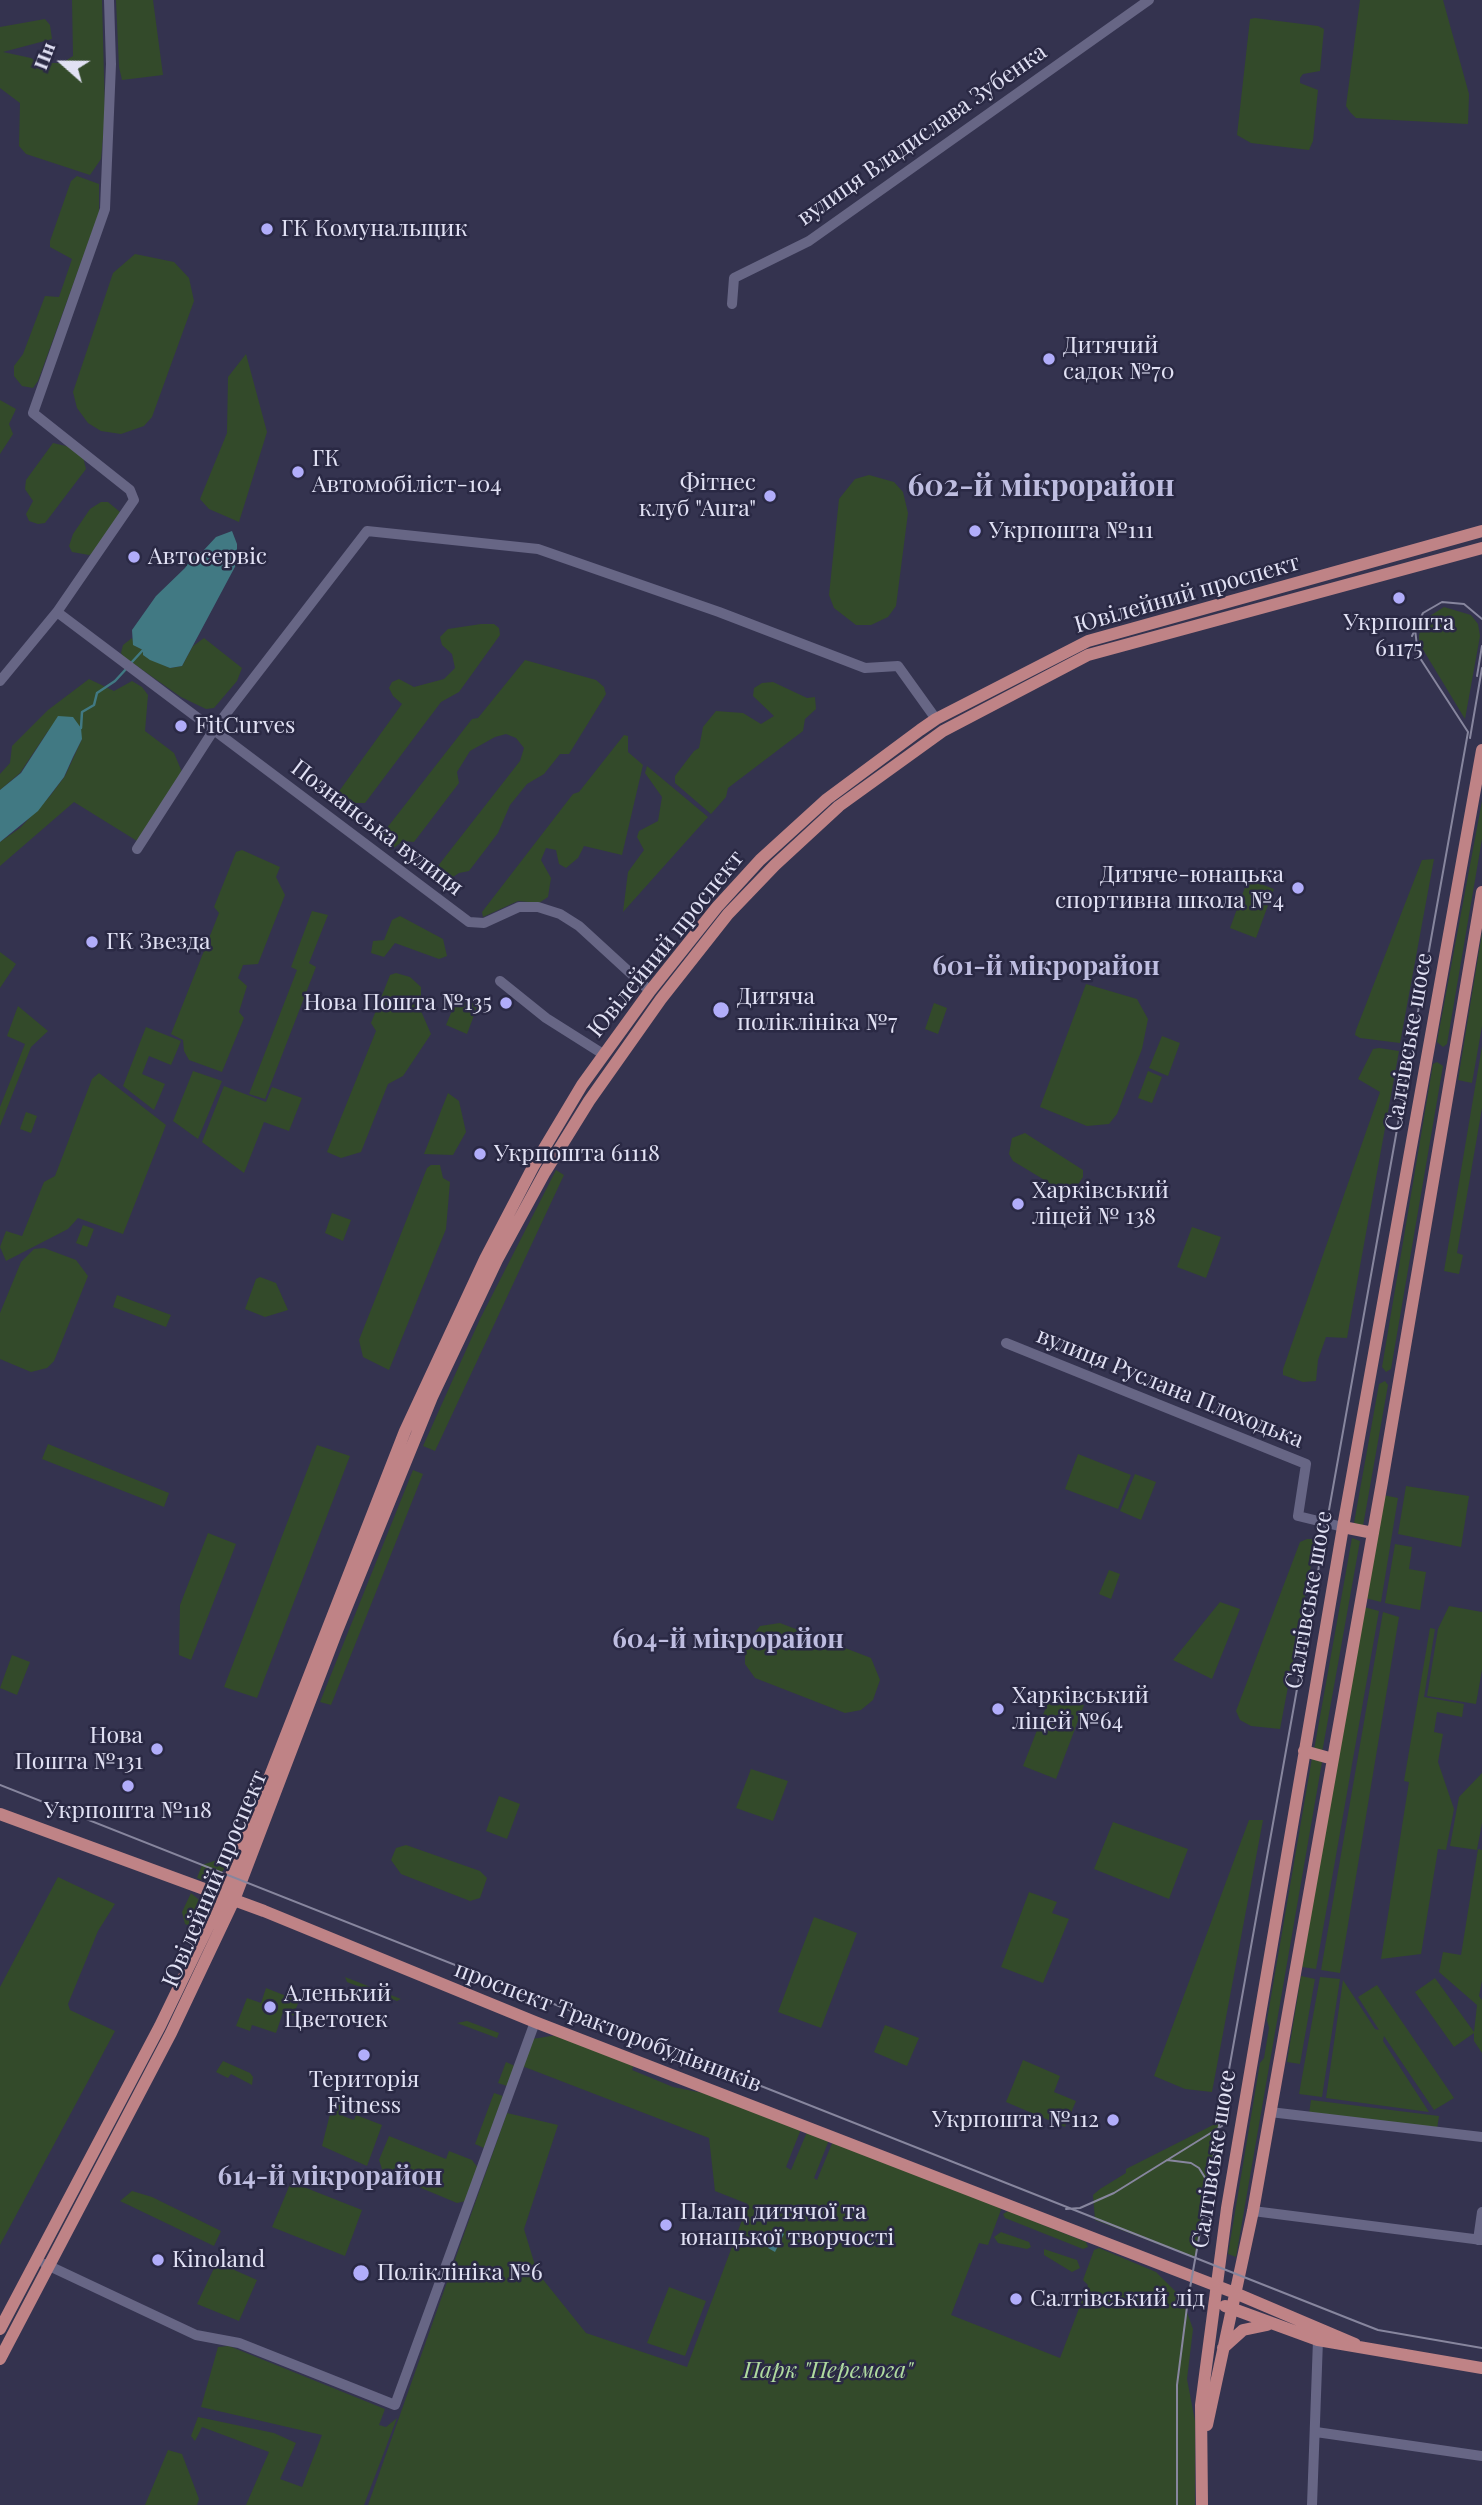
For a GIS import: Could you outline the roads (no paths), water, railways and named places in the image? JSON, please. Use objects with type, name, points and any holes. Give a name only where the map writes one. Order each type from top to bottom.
[{"type":"main road","name":"Ювілейний проспект","points":[[0,2360],[43,2263],[229,1898],[426,1395],[550,1150],[603,1054],[717,907],[760,860],[827,799],[936,719],[1088,640],[1479,531]]},
{"type":"main road","name":"Ювілейний проспект","points":[[550,1150],[728,914],[775,865],[839,806],[943,732],[1101,651],[1482,550]]},
{"type":"main road","points":[[936,719],[943,732]]},
{"type":"main road","name":"Салтівське шосе","points":[[1202,2505],[1201,2406],[1215,2292],[1304,1751],[1479,785],[1482,750]]},
{"type":"main road","name":"Салтівське шосе","points":[[1201,2460],[1253,2211],[1373,1533],[1482,892]]},
{"type":"main road","points":[[1429,1051],[1454,1056]]},
{"type":"main road","points":[[1343,1527],[1373,1533]]},
{"type":"main road","points":[[1304,1751],[1332,1759]]},
{"type":"main road","name":"проспект Тракторобудівників","points":[[0,1814],[229,1898],[535,2022],[1200,2280],[1231,2310],[1270,2325],[1318,2340],[1355,2344],[1482,2368]]},
{"type":"main road","name":"Ювілейний проспект","points":[[0,2329],[43,2263]]},
{"type":"main road","name":"проспект Тракторобудівників","points":[[1215,2292],[1235,2293],[1355,2344]]},
{"type":"main road","points":[[1223,2348],[1243,2330],[1270,2325]]},
{"type":"street","points":[[0,681],[57,612],[134,500],[130,490],[33,413],[105,209],[111,64],[110,0]]},
{"type":"street","name":"вулиця Владислава Зубенка","points":[[732,304],[734,278],[809,241],[1149,0]]},
{"type":"street","points":[[137,849],[215,728],[367,531],[538,549],[719,612],[865,668],[898,666],[936,719]]},
{"type":"street","name":"Познанська вулиця","points":[[57,612],[215,728],[469,922],[484,923],[519,907],[538,907],[560,914],[579,926],[650,991]]},
{"type":"street","points":[[500,981],[547,1018],[603,1054]]},
{"type":"street","name":"вулиця Руслана Плоходька","points":[[1006,1343],[1306,1464],[1298,1516],[1343,1527]]},
{"type":"street","points":[[43,2263],[196,2335],[239,2343],[395,2405],[535,2022]]},
{"type":"street","points":[[1270,2112],[1482,2137]]},
{"type":"street","points":[[1253,2211],[1480,2240],[1482,2212]]},
{"type":"street","points":[[1312,2505],[1318,2340]]},
{"type":"street","points":[[1316,2432],[1482,2456]]},
{"type":"waterway","points":[[131,663],[143,650]]},
{"type":"waterway","points":[[81,728],[82,712],[94,705],[97,693],[115,681],[127,668]]},
{"type":"tram line","points":[[1412,636],[1423,613],[1442,602],[1464,604],[1482,619]]},
{"type":"tram line","points":[[1177,2505],[1177,2385],[1188,2299],[1468,732],[1418,655],[1415,629]]},
{"type":"tram line","points":[[1477,676],[1482,646]]},
{"type":"tram line","points":[[1470,738],[1482,668]]},
{"type":"tram line","points":[[0,1785],[1378,2330],[1482,2348]]},
{"type":"tram line","points":[[1066,2209],[1080,2208],[1114,2193],[1222,2126]]},
{"type":"tram line","points":[[1167,2160],[1191,2163],[1199,2168],[1209,2184]]},
{"type":"place","name":"ГК Комунальщик","points":[[267,229]]},
{"type":"place","name":"Дитячий садок №70","points":[[1049,359]]},
{"type":"place","name":"ГК Автомобіліст-104","points":[[298,472]]},
{"type":"place","name":"Фітнес клуб \"Aura\"","points":[[770,496]]},
{"type":"place","name":"Укрпошта №111","points":[[975,531]]},
{"type":"place","name":"Автосервіс","points":[[134,557]]},
{"type":"place","name":"Укрпошта 61175","points":[[1399,598]]},
{"type":"place","name":"FitCurves","points":[[181,726]]},
{"type":"place","name":"Дитяче-юнацька спортивна школа №4","points":[[1298,888]]},
{"type":"place","name":"ГК Звезда","points":[[92,942]]},
{"type":"place","name":"Нова Пошта №135","points":[[506,1003]]},
{"type":"place","name":"Дитяча поліклініка №7","points":[[721,1010]]},
{"type":"place","name":"Укрпошта 61118","points":[[480,1154]]},
{"type":"place","name":"Харківський ліцей № 138","points":[[1018,1204]]},
{"type":"place","name":"Харківський ліцей №64","points":[[998,1709]]},
{"type":"place","name":"Нова Пошта №131","points":[[157,1749]]},
{"type":"place","name":"Укрпошта №118","points":[[128,1786]]},
{"type":"place","name":"Аленький Цветочек","points":[[270,2007]]},
{"type":"place","name":"Територія Fitness","points":[[364,2055]]},
{"type":"place","name":"Укрпошта №112","points":[[1113,2120]]},
{"type":"place","name":"Палац дитячої та юнацької творчості","points":[[666,2225]]},
{"type":"place","name":"Kinoland","points":[[158,2260]]},
{"type":"place","name":"Поліклініка №6","points":[[361,2273]]},
{"type":"place","name":"Салтівський лід","points":[[1016,2299]]},
{"type":"district","name":"602-й мікрорайон","points":[[1041,487]]},
{"type":"district","name":"601-й мікрорайон","points":[[1046,967]]},
{"type":"district","name":"604-й мікрорайон","points":[[728,1640]]},
{"type":"district","name":"614-й мікрорайон","points":[[330,2177]]},
{"type":"park label","name":"Парк \"Перемога\"","points":[[828,2371]]}]
